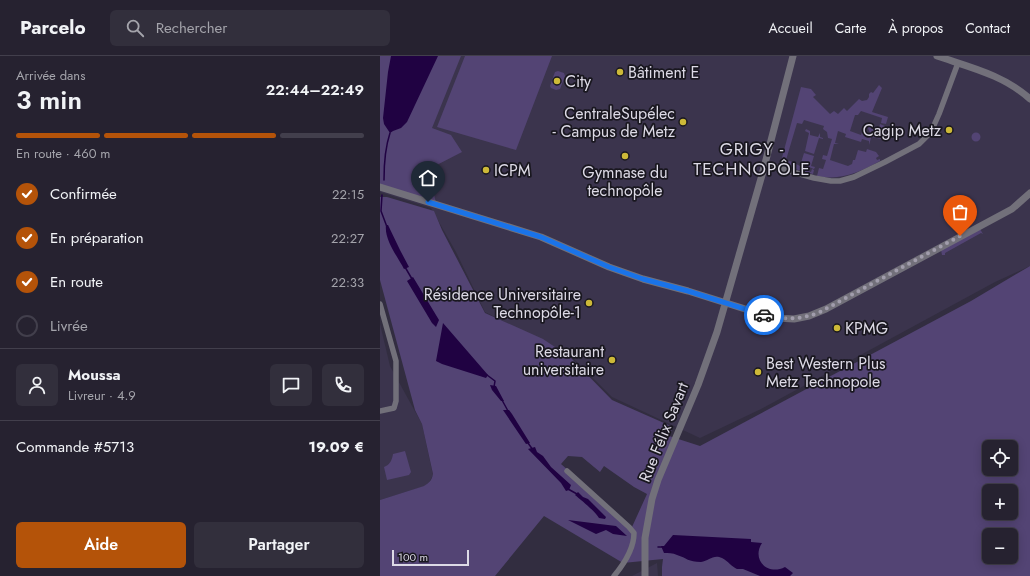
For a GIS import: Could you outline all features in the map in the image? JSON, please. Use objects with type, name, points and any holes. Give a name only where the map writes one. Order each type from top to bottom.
[{"type":"street","name":"Rue Félix Savart","points":[[645,576],[645,538],[650,508],[658,480],[705,364],[725,302],[765,164],[793,56]]},
{"type":"street","points":[[936,56],[1000,79],[1019,90],[1030,99]]},
{"type":"street","points":[[765,164],[814,178],[831,181],[854,177],[885,162],[919,144],[931,132],[958,63]]},
{"type":"street","points":[[380,187],[541,237],[609,267],[643,279],[777,318],[794,319],[814,314],[1012,209],[1030,193]]},
{"type":"street","points":[[380,304],[396,361],[396,401],[394,408],[380,411]]},
{"type":"street","points":[[567,471],[634,533],[634,542],[630,551],[620,569],[614,576]]},
{"type":"shaded area","points":[[380,56],[1030,56],[1030,266],[995,282],[761,409],[700,438],[612,397],[571,356],[485,312],[456,252],[431,208],[380,192]]},
{"type":"shaded area","points":[[380,56],[461,56],[432,128],[451,135],[462,152],[429,169],[437,205],[380,185]]},
{"type":"shaded area","points":[[391,56],[438,56],[407,122],[401,128],[390,133],[384,124],[383,118]]},
{"type":"shaded area","points":[[465,56],[552,56],[516,150],[437,127]]},
{"type":"shaded area","name":"City","points":[[558,71],[564,73],[565,76],[560,89],[556,90],[550,86],[555,72]]},
{"type":"shaded area","points":[[879,85],[882,88],[872,112],[888,117],[886,124],[881,123],[882,118],[861,111],[858,115],[855,115],[850,131],[861,135],[864,126],[871,138],[869,145],[869,141],[862,139],[861,142],[845,137],[846,134],[838,131],[835,143],[839,144],[834,144],[830,160],[848,166],[852,164],[853,160],[855,160],[858,150],[866,152],[867,149],[876,152],[879,156],[876,158],[877,160],[880,159],[880,161],[858,172],[842,176],[817,176],[819,168],[823,169],[826,160],[822,159],[823,155],[827,156],[832,139],[828,138],[827,132],[823,129],[824,126],[804,120],[802,124],[797,123],[786,160],[800,166],[804,153],[814,156],[811,166],[815,167],[814,169],[809,167],[808,171],[811,172],[812,169],[814,170],[813,174],[780,165],[801,87],[811,89],[816,95],[813,97],[830,114],[834,111],[838,114],[844,108],[847,111],[859,99],[862,101],[867,100],[869,94],[871,92],[873,93]]},
{"type":"shaded area","points":[[866,124],[879,128],[880,124],[885,126],[884,131],[880,130],[878,137],[881,139],[872,137]]},
{"type":"shaded area","points":[[806,129],[810,131],[810,135],[818,137],[820,133],[820,137],[823,138],[819,138],[814,154],[805,151],[809,133],[805,131]]},
{"type":"shaded area","points":[[974,133],[978,133],[980,137],[978,141],[974,141],[972,139],[972,135]]},
{"type":"shaded area","points":[[380,197],[387,197],[434,211],[442,230],[485,313],[543,339],[570,357],[612,400],[673,427],[669,436],[700,446],[971,301],[1030,266],[1030,576],[662,576],[663,559],[623,563],[544,516],[495,576],[380,576],[380,500],[424,486],[430,481],[433,474],[422,424],[415,410],[380,280]],"holes":[[[568,456],[582,457],[600,472],[604,466],[634,487],[647,494],[632,527],[561,464]]]},
{"type":"shaded area","points":[[386,225],[388,225],[409,267],[404,269],[392,248],[387,237]]},
{"type":"shaded area","points":[[980,229],[983,234],[981,233],[945,253],[945,255],[942,255],[941,250]]},
{"type":"shaded area","points":[[413,277],[439,320],[436,327],[432,323],[407,281]]},
{"type":"shaded area","points":[[443,323],[488,375],[486,378],[436,361]]},
{"type":"shaded area","points":[[380,324],[390,366],[422,424],[433,475],[429,483],[425,486],[380,500]]},
{"type":"shaded area","points":[[490,385],[496,386],[504,401],[501,401]]},
{"type":"shaded area","points":[[503,410],[509,410],[530,443],[526,444]]},
{"type":"shaded area","points":[[535,447],[537,452],[543,456],[551,467],[571,485],[569,490],[566,491],[561,483],[528,449]]},
{"type":"shaded area","points":[[405,451],[411,472],[409,475],[387,480],[384,467],[388,465],[393,454]]},
{"type":"shaded area","points":[[578,492],[583,497],[588,499],[606,517],[605,519],[599,518],[592,509],[575,495]]},
{"type":"shaded area","points":[[568,520],[616,526],[627,536],[613,534],[606,530],[596,534]]},
{"type":"shaded area","points":[[673,535],[751,539],[751,542],[762,543],[759,549],[759,555],[763,565],[767,568],[773,569],[785,567],[793,573],[790,576],[760,576],[743,569],[737,569],[719,557],[697,562],[690,561],[674,554],[664,553],[661,546],[664,546]]},
{"type":"shaded area","points":[[657,563],[658,576],[632,576]]},
{"type":"waterway","points":[[384,180],[385,156],[390,133]]},
{"type":"waterway","points":[[382,195],[381,211],[387,227]]},
{"type":"waterway","points":[[405,267],[412,279]]},
{"type":"waterway","points":[[487,375],[495,381],[494,387]]},
{"type":"waterway","points":[[502,400],[508,411]]},
{"type":"waterway","points":[[528,443],[533,450]]},
{"type":"waterway","points":[[568,489],[577,494]]},
{"type":"waterway","points":[[658,547],[664,547]]},
{"type":"way so far","points":[[764,315],[777,318],[794,319],[820,312],[960,236]]},
{"type":"place","name":"Bâtiment E","points":[[620,72]]},
{"type":"place","name":"City","points":[[557,81]]},
{"type":"place","name":"CentraleSupélec - Campus de Metz","points":[[683,122]]},
{"type":"place","name":"Cagip Metz","points":[[949,130]]},
{"type":"place","name":"Gymnase du technopôle","points":[[625,156]]},
{"type":"place","name":"ICPM","points":[[486,170]]},
{"type":"place","name":"Résidence Universitaire Technopôle-1","points":[[589,303]]},
{"type":"place","name":"KPMG","points":[[837,328]]},
{"type":"place","name":"Restaurant universitaire","points":[[612,360]]},
{"type":"place","name":"Best Western Plus Metz Technopole","points":[[758,372]]},
{"type":"district","name":"GRIGY - TECHNOPÔLE","points":[[752,159]]},
{"type":"route","points":[[428,202],[541,237],[609,267],[643,279],[732,304],[764,315]]}]
